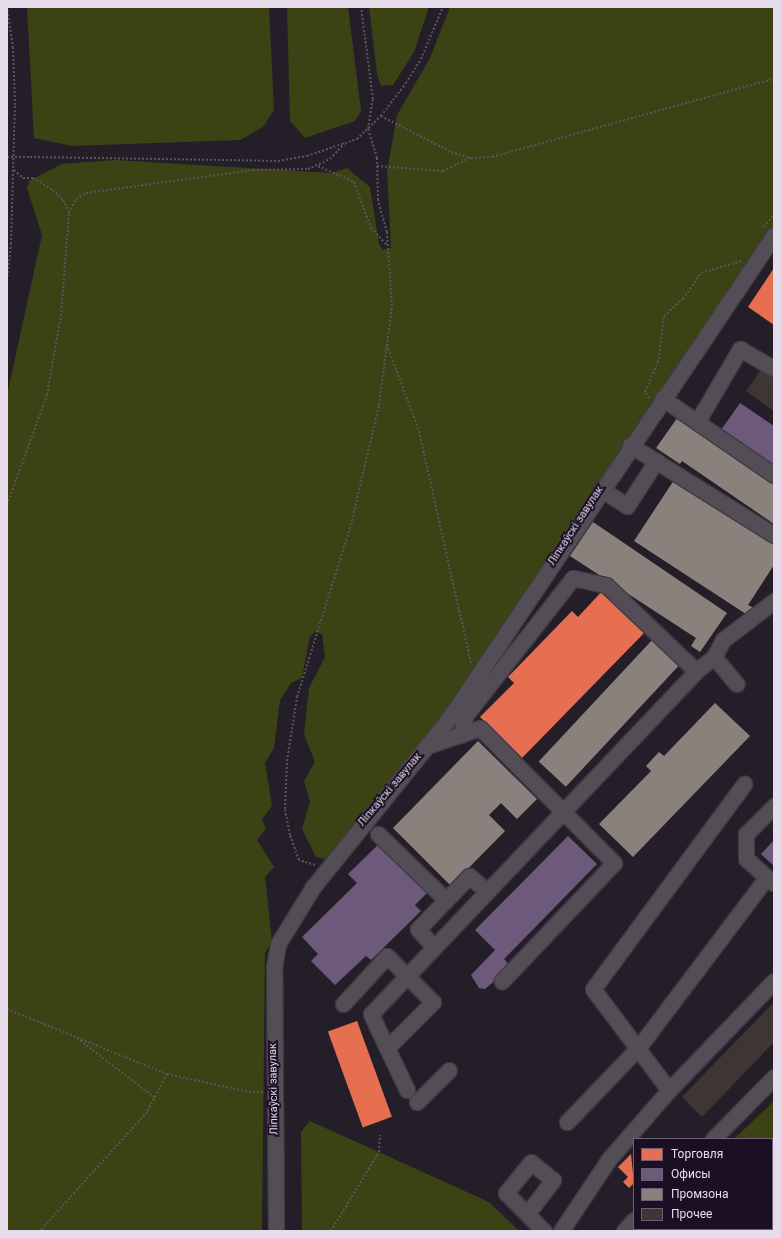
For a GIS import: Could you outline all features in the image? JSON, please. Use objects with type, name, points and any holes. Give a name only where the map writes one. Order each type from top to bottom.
[{"type":"street","name":"Ліпкаўскі завулак","points":[[276,1231],[274,967],[278,944],[327,869],[427,746],[479,674],[662,398],[767,235]]},
{"type":"street","points":[[697,422],[740,349],[774,369]]},
{"type":"street","points":[[662,398],[774,475]]},
{"type":"street","points":[[630,445],[774,535]]},
{"type":"street","points":[[601,489],[627,506],[656,461]]},
{"type":"street","points":[[461,735],[465,716],[573,578],[606,586],[696,671]]},
{"type":"street","points":[[407,1090],[370,1014],[696,671],[714,657],[723,640],[774,601]]},
{"type":"street","points":[[714,657],[737,684]]},
{"type":"street","points":[[427,746],[480,728],[564,809],[578,830],[614,863],[502,981]]},
{"type":"street","points":[[669,1090],[593,989],[744,784]]},
{"type":"street","points":[[567,1122],[638,1048],[770,881],[746,859],[746,834],[774,806]]},
{"type":"street","points":[[378,834],[446,900]]},
{"type":"street","points":[[434,947],[418,929],[470,876],[487,891]]},
{"type":"street","points":[[343,1004],[387,956],[433,1002],[387,1048]]},
{"type":"street","points":[[561,1231],[609,1160],[669,1090],[774,981]]},
{"type":"street","points":[[417,1102],[449,1070]]},
{"type":"street","points":[[714,1138],[774,1077]]},
{"type":"street","points":[[527,1214],[544,1231]]},
{"type":"street","points":[[624,1231],[633,1221]]},
{"type":"path","points":[[7,7],[13,48],[14,170],[7,281]]},
{"type":"path","points":[[327,869],[299,860],[292,841],[285,809],[286,761],[301,682],[351,525],[379,405],[392,306],[388,245],[378,200],[377,166],[368,128],[373,99],[361,7]]},
{"type":"path","points":[[7,157],[278,161],[344,144],[357,139],[381,116],[421,59],[443,7]]},
{"type":"path","points":[[377,166],[443,171],[471,158],[505,153],[774,79]]},
{"type":"path","points":[[381,116],[451,152],[471,158]]},
{"type":"path","points":[[7,505],[46,395],[61,316],[69,213],[76,200],[86,193],[253,170],[295,171],[318,166],[330,159],[344,144]]},
{"type":"path","points":[[318,166],[354,182],[371,228],[388,245]]},
{"type":"path","points":[[14,170],[23,178],[33,178],[53,190],[63,200],[69,213]]},
{"type":"path","points":[[767,235],[774,214]]},
{"type":"path","points":[[647,405],[650,398],[645,392],[659,359],[664,316],[683,299],[701,272],[747,259]]},
{"type":"path","points":[[386,344],[419,431],[470,662],[479,674]]},
{"type":"path","points":[[7,1009],[167,1074],[249,1092],[274,1092]]},
{"type":"path","points":[[73,1035],[155,1098]]},
{"type":"path","points":[[40,1231],[116,1148],[155,1098],[167,1074]]},
{"type":"path","points":[[332,1231],[379,1152],[380,1135]]},
{"type":"green space","points":[[27,7],[269,7],[274,110],[263,127],[240,140],[72,146],[34,138]]},
{"type":"green space","points":[[287,7],[348,7],[361,111],[355,121],[305,138],[290,121]]},
{"type":"green space","points":[[369,7],[429,7],[414,52],[393,85],[381,86],[377,74]]},
{"type":"green space","points":[[450,7],[774,7],[774,226],[434,733],[325,859],[316,857],[302,829],[310,802],[304,781],[315,762],[304,734],[309,688],[325,657],[322,634],[315,632],[310,636],[302,678],[291,683],[280,700],[274,748],[265,763],[272,806],[262,819],[266,829],[257,840],[274,867],[265,877],[272,941],[265,953],[262,1231],[7,1231],[7,395],[42,235],[27,188],[29,181],[62,164],[115,160],[331,173],[347,168],[370,187],[379,244],[383,250],[391,248],[387,171],[397,115],[430,58]]},
{"type":"green space","points":[[774,1101],[774,1231],[640,1231],[773,1230],[773,1138],[735,1138]]},
{"type":"green space","points":[[310,1121],[489,1202],[519,1231],[302,1231],[301,1132]]},
{"type":"building: Торговля","points":[[774,268],[774,325],[748,307]]},
{"type":"building: Торговля","points":[[605,588],[648,629],[522,758],[480,717],[514,683],[508,677],[572,611],[578,617]]},
{"type":"building: Торговля","points":[[357,1021],[392,1117],[363,1127],[328,1032]]},
{"type":"building: Торговля","points":[[631,1154],[633,1184],[629,1188],[623,1182],[628,1177],[618,1167]]},
{"type":"building: Офисы","points":[[740,403],[774,426],[774,467],[721,430]]},
{"type":"building: Офисы","points":[[568,836],[597,864],[504,959],[511,967],[485,989],[479,988],[471,975],[495,950],[475,930]]},
{"type":"building: Офисы","points":[[383,840],[431,889],[415,905],[421,911],[371,960],[366,956],[335,985],[311,961],[318,954],[302,937],[357,883],[348,874]]},
{"type":"building: Офисы","points":[[774,840],[774,866],[761,854]]},
{"type":"building: Промзона","points":[[680,414],[774,479],[774,524],[682,461],[680,464],[656,448]]},
{"type":"building: Промзона","points":[[676,477],[774,542],[774,565],[748,605],[754,608],[749,616],[634,541]]},
{"type":"building: Промзона","points":[[593,522],[727,613],[700,652],[691,646],[696,638],[570,556]]},
{"type":"building: Промзона","points":[[654,638],[681,663],[566,787],[539,762]]},
{"type":"building: Промзона","points":[[715,703],[750,736],[633,857],[599,824],[651,771],[646,766],[659,752],[664,756]]},
{"type":"building: Промзона","points":[[478,741],[537,799],[517,819],[501,803],[489,815],[505,831],[451,886],[393,828]]},
{"type":"building: Прочее","points":[[765,364],[774,370],[774,411],[746,391]]},
{"type":"building: Прочее","points":[[774,1002],[774,1042],[702,1117],[682,1097]]}]
